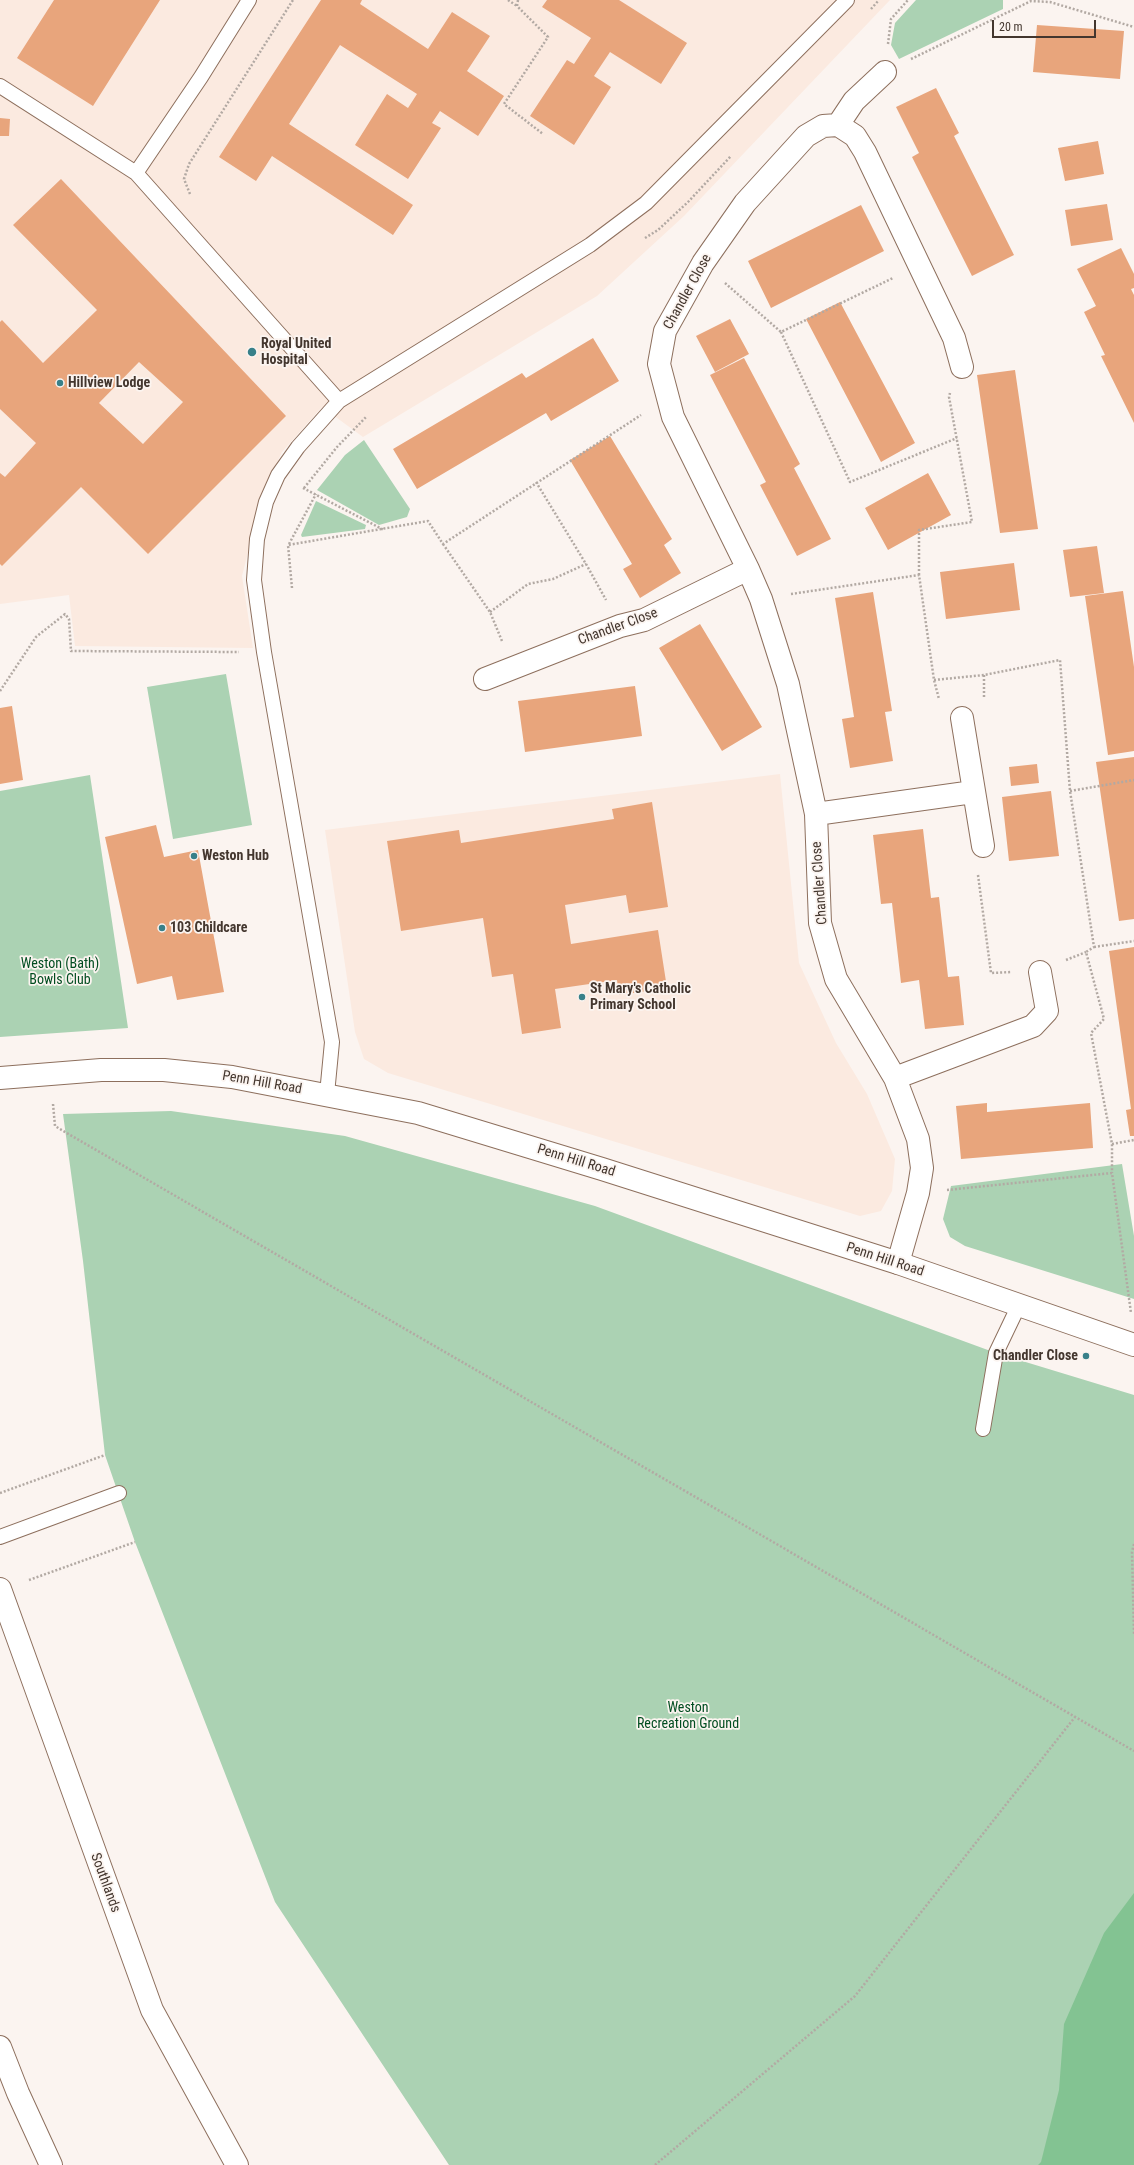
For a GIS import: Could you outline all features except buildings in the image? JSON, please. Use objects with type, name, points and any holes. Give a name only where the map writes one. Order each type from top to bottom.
[{"type":"street","points":[[886,72],[854,101],[838,125],[855,136],[865,152],[954,338],[962,367]]},
{"type":"street","name":"Chandler Close","points":[[838,125],[824,126],[806,136],[745,203],[702,263],[665,331],[659,364],[673,417],[748,569],[761,599],[788,684],[816,814],[820,922],[836,979],[896,1078],[918,1139],[922,1168],[918,1193],[898,1263]]},
{"type":"street","name":"Chandler Close","points":[[485,679],[620,626],[644,620],[748,569]]},
{"type":"street","points":[[962,718],[983,846]]},
{"type":"street","points":[[816,814],[973,792]]},
{"type":"street","points":[[896,1078],[1033,1026],[1047,1011],[1040,972]]},
{"type":"street","name":"Penn Hill Road","points":[[0,1078],[101,1070],[164,1070],[232,1077],[327,1094],[418,1113],[602,1169],[898,1263],[1018,1307],[1134,1345]]},
{"type":"street","name":"Southlands","points":[[0,1590],[152,2010],[238,2165]]},
{"type":"street","points":[[0,2047],[18,2093],[51,2165]]},
{"type":"lane","points":[[136,173],[201,78],[249,0]]},
{"type":"lane","points":[[327,1094],[332,1042],[264,652],[254,580],[257,539],[266,502],[278,475],[298,447],[339,400],[590,245],[646,203],[847,0]]},
{"type":"lane","points":[[0,86],[136,173],[339,400]]},
{"type":"lane","points":[[983,1429],[996,1353],[1018,1307]]},
{"type":"lane","points":[[0,1537],[119,1493]]},
{"type":"path","points":[[193,200],[184,179],[189,164],[293,0]]},
{"type":"path","points":[[508,0],[517,6],[548,37],[504,104],[543,134]]},
{"type":"path","points":[[517,6],[518,0]]},
{"type":"path","points":[[886,72],[891,19],[908,0]]},
{"type":"path","points":[[886,72],[1032,2],[1050,2],[1134,27]]},
{"type":"path","points":[[702,263],[781,332],[850,482],[957,438]]},
{"type":"path","points":[[781,332],[920,265]]},
{"type":"path","points":[[962,367],[949,397],[972,522],[919,530],[919,575],[934,680],[942,712],[962,718]]},
{"type":"path","points":[[443,544],[667,398]]},
{"type":"path","points":[[278,475],[384,530]]},
{"type":"path","points":[[536,482],[586,564],[620,626]]},
{"type":"path","points":[[292,588],[288,545],[316,494]]},
{"type":"path","points":[[288,545],[384,530],[428,521],[490,612],[512,668]]},
{"type":"path","points":[[490,612],[528,584],[553,579],[586,564]]},
{"type":"path","points":[[761,599],[919,575]]},
{"type":"path","points":[[0,690],[36,637],[65,614],[69,619],[71,651],[264,652]]},
{"type":"path","points":[[934,680],[984,675],[1060,660],[1070,791],[1094,947]]},
{"type":"path","points":[[1070,791],[1134,780]]},
{"type":"path","points":[[983,846],[977,862],[991,973],[1040,972],[1094,947],[1134,941]]},
{"type":"path","points":[[1086,952],[1104,1019],[1091,1033],[1112,1144],[1112,1173],[1132,1318]]},
{"type":"path","points":[[54,1111],[55,1126],[65,1132],[1134,1751]]},
{"type":"path","points":[[1112,1144],[1134,1140]]},
{"type":"path","points":[[918,1193],[1112,1173]]},
{"type":"path","points":[[0,1493],[105,1455]]},
{"type":"path","points":[[0,1590],[136,1542]]},
{"type":"path","points":[[1134,1544],[1132,1552],[1134,1634]]},
{"type":"path","points":[[655,2165],[855,1996],[1074,1717]]},
{"type":"shaded area","name":"Royal United Hospital","points":[[0,0],[890,0],[684,216],[597,296],[363,437],[322,407],[282,452],[264,490],[242,576],[253,648],[75,646],[69,595],[0,604]]},
{"type":"shaded area","name":"St Mary's Catholic Primary School","points":[[780,774],[799,963],[836,1043],[867,1094],[895,1159],[892,1191],[881,1211],[860,1216],[388,1073],[364,1059],[355,1032],[325,830]]},
{"type":"green space","points":[[916,0],[1003,0],[1003,9],[899,59],[891,45],[895,23]]},
{"type":"green space","points":[[364,440],[410,509],[407,517],[379,525],[317,490],[345,455]]},
{"type":"green space","points":[[316,501],[366,525],[365,529],[302,537],[301,535]]},
{"type":"green space","points":[[226,674],[252,825],[173,839],[147,687]]},
{"type":"green space","name":"Weston (Bath) Bowls Club","points":[[90,775],[128,1028],[0,1037],[0,791]]},
{"type":"green space","name":"Weston Recreation Ground","points":[[171,1111],[345,1136],[595,1206],[996,1353],[1134,1395],[1134,2165],[449,2165],[275,1902],[135,1542],[105,1455],[83,1261],[63,1114]]},
{"type":"green space","points":[[1122,1164],[1134,1236],[1134,1299],[965,1246],[950,1237],[943,1219],[951,1186]]},
{"type":"green space","points":[[1134,1893],[1134,2165],[1038,2165],[1041,2162],[1059,2090],[1064,2024],[1104,1933]]},
{"type":"place","name":"Royal United Hospital","points":[[252,352]]},
{"type":"place","name":"Hillview Lodge","points":[[60,383]]},
{"type":"place","name":"Weston Hub","points":[[194,856]]},
{"type":"place","name":"103 Childcare","points":[[162,928]]},
{"type":"place","name":"St Mary's Catholic Primary School","points":[[582,997]]},
{"type":"place","name":"Chandler Close","points":[[1086,1356]]}]
